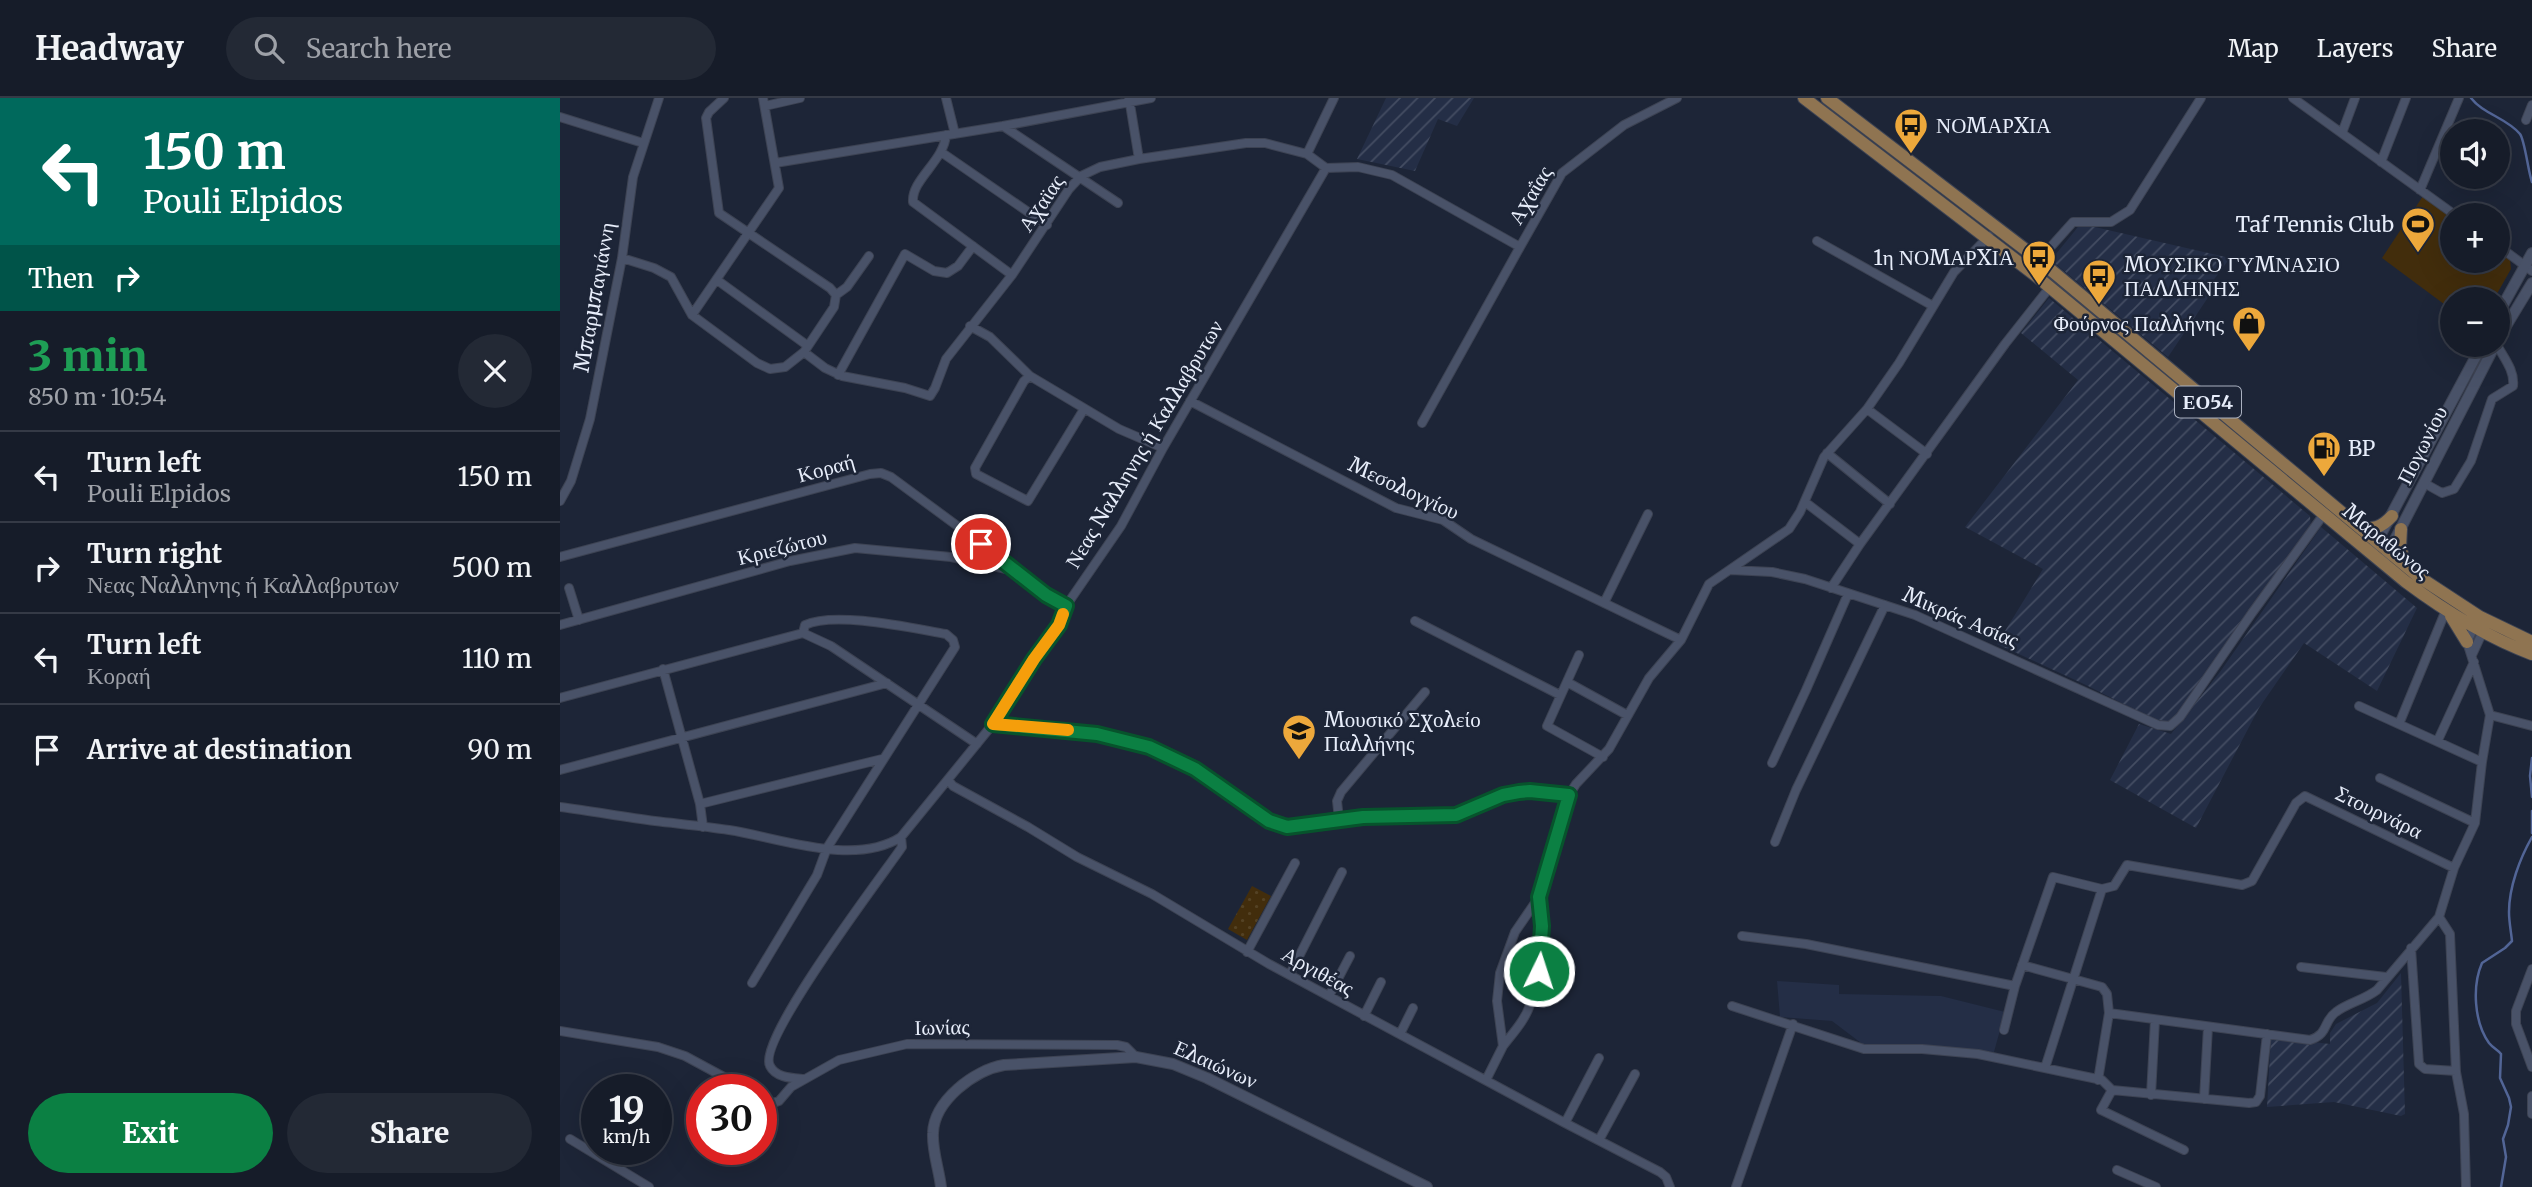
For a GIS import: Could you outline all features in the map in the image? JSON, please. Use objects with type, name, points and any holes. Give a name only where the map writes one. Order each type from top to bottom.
[{"type":"main road","name":"Μαραθώνος","points":[[1804,98],[1992,232],[2039,260],[2359,526],[2375,547]]},
{"type":"main road","name":"Μαραθώνος","points":[[1827,98],[1992,232],[2050,287],[2324,514],[2375,547],[2446,610],[2532,642]]},
{"type":"main road","points":[[2510,296],[2528,268],[2532,253]]},
{"type":"main road","name":"Πογωνίου","points":[[2510,320],[2532,283]]},
{"type":"main road","name":"Πογωνίου","points":[[2375,547],[2476,357]]},
{"type":"main road","name":"Πογωνίου","points":[[2386,557],[2489,357]]},
{"type":"main road","points":[[2359,526],[2377,528],[2392,516]]},
{"type":"main road","points":[[2401,529],[2401,552],[2413,572]]},
{"type":"main road","name":"Μαραθώνος","points":[[2386,557],[2413,572],[2481,624],[2532,654]]},
{"type":"main road","points":[[2446,610],[2468,642]]},
{"type":"main road","name":"Ελαιώνων","points":[[941,1187],[933,1142],[935,1120],[951,1097],[979,1074],[1004,1065],[1136,1057],[1173,1064],[1207,1078],[1427,1187]]},
{"type":"street","name":"Μπαρμπαγιάννη","points":[[560,501],[571,481],[588,428],[622,258],[633,177],[659,98]]},
{"type":"street","points":[[724,98],[706,118],[718,211],[723,217],[830,288],[836,295]]},
{"type":"street","points":[[692,315],[778,192],[780,185],[764,102],[800,98]]},
{"type":"street","points":[[946,98],[950,135],[916,188],[913,202],[1012,275]]},
{"type":"street","points":[[775,163],[1003,126],[1129,100],[1151,98]]},
{"type":"street","points":[[1307,154],[1334,98]]},
{"type":"street","name":"Αχαΐας","points":[[1329,167],[1373,169],[1392,175],[1520,247],[1562,173],[1623,125],[1677,98]]},
{"type":"street","points":[[2039,260],[2073,222],[2111,222],[2127,213],[2201,98]]},
{"type":"street","points":[[2293,98],[2440,204]]},
{"type":"street","points":[[2342,133],[2355,98]]},
{"type":"street","points":[[2381,162],[2406,98]]},
{"type":"street","points":[[2420,190],[2459,98]]},
{"type":"street","points":[[1129,100],[1139,159]]},
{"type":"street","points":[[2526,120],[2531,101]]},
{"type":"street","points":[[560,117],[643,143]]},
{"type":"street","points":[[1003,126],[1118,203]]},
{"type":"street","name":"Αχαϊας","points":[[838,374],[930,396],[946,359],[1012,275],[1069,189],[1079,178],[1097,168],[1139,159],[1250,143],[1272,145],[1307,154],[1329,167]]},
{"type":"street","points":[[941,152],[1047,225]]},
{"type":"street","name":"Νεας Nαλληνης ή Καλλαβρυτων","points":[[804,1079],[777,1074],[770,1066],[768,1059],[774,1038],[817,966],[902,847],[901,838],[993,724],[1059,625],[1066,606],[1121,526],[1190,401],[1329,167]]},
{"type":"street","points":[[1503,1046],[1497,1001],[1500,973],[1515,932],[1539,897],[1569,795],[1616,739],[1648,678],[1681,640],[1709,584],[1779,537],[1793,522],[1827,453],[1867,408],[1899,363],[1954,272],[1992,232]]},
{"type":"street","points":[[1817,241],[1933,306]]},
{"type":"street","points":[[718,280],[838,374],[905,254],[934,271],[947,273],[958,266],[972,246]]},
{"type":"street","points":[[1422,423],[1520,247]]},
{"type":"street","points":[[2510,255],[2528,268]]},
{"type":"street","points":[[622,258],[654,268],[671,277],[692,315],[763,367],[770,369],[785,367],[806,349],[834,307],[836,295],[847,288],[869,256]]},
{"type":"street","points":[[1831,588],[2005,344],[2050,287]]},
{"type":"street","points":[[970,326],[990,337],[1030,376],[1084,409],[1144,441],[1163,448]]},
{"type":"street","points":[[2424,483],[2442,493],[2454,489],[2471,461],[2492,399],[2513,386],[2514,378],[2504,357]]},
{"type":"street","points":[[1030,376],[1024,381],[975,468],[976,474],[1028,501],[1084,409]]},
{"type":"street","name":"Μεσολογγίου","points":[[1190,401],[1396,508],[1443,520],[1471,539],[1681,640]]},
{"type":"street","points":[[1867,408],[1927,454]]},
{"type":"street","points":[[1827,453],[1890,504]]},
{"type":"street","name":"Κοραή","points":[[560,557],[881,473],[891,477],[971,536],[1046,595],[1066,606]]},
{"type":"street","points":[[1805,502],[1860,544]]},
{"type":"street","points":[[1604,603],[1648,514]]},
{"type":"street","name":"Μικράς Ασίας","points":[[1731,570],[1805,579],[1915,615],[2158,724],[2170,726],[2187,708],[2324,514]]},
{"type":"street","name":"Κριεζώτου","points":[[560,625],[790,561],[855,548],[966,559],[1016,571]]},
{"type":"street","points":[[569,588],[579,620]]},
{"type":"street","points":[[1772,763],[1847,594]]},
{"type":"street","points":[[1774,842],[1885,605]]},
{"type":"street","points":[[2399,724],[2446,610]]},
{"type":"street","points":[[752,983],[817,875],[827,848],[955,647],[953,640],[946,634],[874,623],[816,620],[805,625],[803,633]]},
{"type":"street","points":[[1415,621],[1560,695]]},
{"type":"street","points":[[2109,1013],[2310,1040],[2324,1032],[2336,1012],[2377,990],[2439,917],[2454,868],[2475,823],[2490,715],[2468,642],[2481,624]]},
{"type":"street","points":[[2438,740],[2473,659],[2481,624]]},
{"type":"street","points":[[560,698],[803,633],[831,646],[977,744]]},
{"type":"street","points":[[1579,655],[1547,721],[1548,727],[1603,757]]},
{"type":"street","points":[[663,669],[700,804],[703,827]]},
{"type":"street","points":[[1567,682],[1628,715]]},
{"type":"street","points":[[560,770],[887,683]]},
{"type":"street","points":[[1339,819],[1337,801],[1342,792],[1425,692]]},
{"type":"street","points":[[2359,706],[2482,762]]},
{"type":"street","points":[[2490,715],[2531,726]]},
{"type":"street","points":[[993,724],[1097,734],[1149,747],[1195,769],[1278,825],[1287,827],[1381,816],[1456,815],[1503,795],[1530,791],[1569,795]]},
{"type":"street","points":[[700,804],[882,759]]},
{"type":"street","points":[[2380,778],[2475,823]]},
{"type":"street","name":"Αργιθέας","points":[[949,781],[953,786],[1077,857],[1152,894],[1247,952],[1663,1173],[1670,1187]]},
{"type":"street","name":"Στουρνάρα","points":[[2102,889],[2114,886],[2127,865],[2247,884],[2252,881],[2296,803],[2305,796],[2454,868]]},
{"type":"street","points":[[560,807],[827,848],[863,849],[887,845],[901,838]]},
{"type":"street","points":[[1247,952],[1295,863]]},
{"type":"street","points":[[1290,974],[1342,872]]},
{"type":"street","points":[[2004,1030],[2015,986],[2053,877],[2102,889],[2071,979],[2045,1068]]},
{"type":"street","points":[[1486,1080],[1503,1046],[1522,1023],[1530,1005],[1539,971],[1542,926],[1539,897]]},
{"type":"street","points":[[2439,917],[2450,934],[2456,1071],[2464,1114],[2466,1187]]},
{"type":"street","points":[[1742,936],[1806,944],[2015,986]]},
{"type":"street","points":[[2411,948],[2419,1064],[2425,1069],[2456,1071]]},
{"type":"street","points":[[1329,996],[1350,956]]},
{"type":"street","points":[[2022,965],[2102,987],[2107,994],[2109,1013],[2098,1080]]},
{"type":"street","points":[[2301,967],[2386,977]]},
{"type":"street","points":[[2532,969],[2529,986],[2516,1011],[2516,1024],[2532,1067]]},
{"type":"street","points":[[1364,1016],[1381,982]]},
{"type":"street","points":[[1732,1006],[1864,1049],[1922,1049],[1978,1054],[2098,1080],[2107,1083],[2112,1090],[2249,1102],[2258,1101],[2267,1034]]},
{"type":"street","points":[[1400,1034],[1413,1009]]},
{"type":"street","points":[[2151,1095],[2155,1020]]},
{"type":"street","points":[[1736,1187],[1793,1024]]},
{"type":"street","points":[[2204,1099],[2208,1027]]},
{"type":"street","points":[[560,1031],[671,1051],[721,1074]]},
{"type":"street","points":[[2520,1034],[2532,1038]]},
{"type":"street","name":"Ιωνίας","points":[[777,1102],[791,1087],[839,1060],[907,1044],[1117,1045],[1126,1047],[1136,1057]]},
{"type":"street","points":[[1565,1123],[1599,1058]]},
{"type":"street","points":[[1599,1140],[1635,1074]]},
{"type":"street","points":[[2112,1090],[2101,1110],[2184,1150]]},
{"type":"street","points":[[2532,1096],[2532,1114]]},
{"type":"street","points":[[570,1139],[649,1187]]},
{"type":"street","points":[[2117,1170],[2156,1187]]},
{"type":"shaded area","points":[[1386,98],[1474,98],[1457,126],[1438,119],[1415,171],[1357,159]]},
{"type":"shaded area","name":"Taf Tennis Club","points":[[2423,196],[2440,208],[2440,273],[2509,273],[2501,287],[2440,287],[2440,301],[2382,258]]},
{"type":"shaded area","points":[[2086,225],[2230,258],[2206,290],[2211,293],[2168,357],[2051,260],[2078,227]]},
{"type":"shaded area","points":[[2049,298],[2310,516],[2311,529],[2177,716],[2169,722],[2153,719],[1997,644],[2043,569],[1965,527],[2078,380],[2021,333]]},
{"type":"shaded area","points":[[2321,527],[2417,608],[2377,691],[2304,643],[2259,708],[2196,828],[2110,780],[2139,724],[2171,734],[2220,672]]},
{"type":"shaded area","points":[[1252,886],[1271,896],[1247,940],[1228,929]]},
{"type":"shaded area","points":[[2401,973],[2405,1114],[2401,1116],[2334,1102],[2267,1107],[2271,1037],[2330,1044],[2330,1033],[2336,1024],[2377,1003]]},
{"type":"shaded area","points":[[1777,981],[1839,985],[1839,994],[1941,996],[2005,1012],[1994,1052],[1865,1046],[1832,1021],[1780,1017]]},
{"type":"waterway","points":[[2471,98],[2520,134],[2532,182]]},
{"type":"waterway","points":[[2532,758],[2532,797]]},
{"type":"waterway","points":[[2532,811],[2532,833]]},
{"type":"waterway","points":[[2501,1187],[2506,1157],[2503,1139],[2511,1107],[2500,1078],[2501,1054],[2489,1043],[2480,1025],[2476,993],[2482,963],[2512,941],[2509,912],[2511,893],[2519,863],[2532,837]]},
{"type":"slow traffic","points":[[1063,614],[1059,625],[993,724],[1068,730]]},
{"type":"place","name":"ΝΟΜΑΡΧΙΑ","points":[[1911,155]]},
{"type":"place","name":"Taf Tennis Club","points":[[2418,254]]},
{"type":"place","name":"1η ΝΟΜΑΡΧΙΑ","points":[[2039,287]]},
{"type":"place","name":"ΜΟΥΣΙΚΟ ΓΥΜΝΑΣΙΟ ΠΑΛΛΗΝΗΣ","points":[[2099,306]]},
{"type":"place","name":"Φούρνος Παλλήνης","points":[[2249,353]]},
{"type":"place","name":"BP","points":[[2324,478]]},
{"type":"place","name":"Μουσικό Σχολείο Παλλήνης","points":[[1299,761]]},
{"type":"route","points":[[981,544],[1046,595],[1066,606],[1059,625],[993,724],[1097,734],[1149,747],[1195,769],[1269,821],[1287,827],[1344,818],[1456,815],[1503,795],[1519,792],[1569,795],[1539,897],[1542,926],[1539,971]]}]
